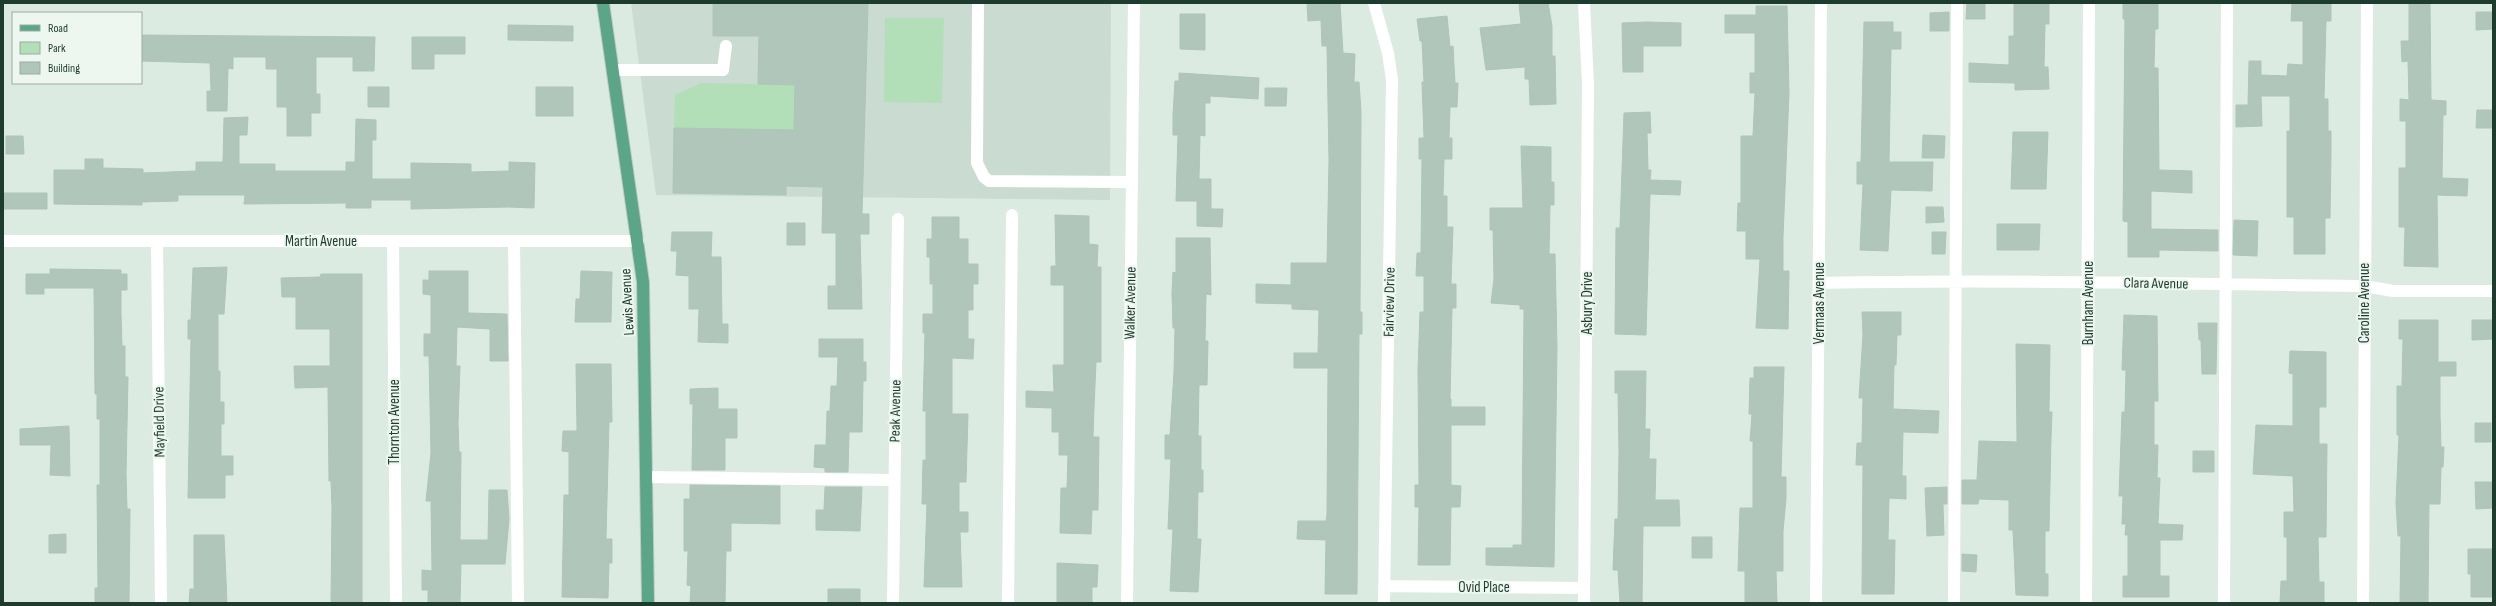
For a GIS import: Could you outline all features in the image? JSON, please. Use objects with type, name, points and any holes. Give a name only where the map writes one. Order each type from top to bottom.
[{"type":"main road","name":"Lewis Avenue","points":[[603,3],[643,282],[648,603]]},
{"type":"street","points":[[978,3],[977,163],[984,176],[990,181],[1132,182]]},
{"type":"street","name":"Walker Avenue","points":[[1127,603],[1134,3]]},
{"type":"street","name":"Fairview Drive","points":[[1374,3],[1388,53],[1392,80],[1384,603]]},
{"type":"street","name":"Asbury Drive","points":[[1584,3],[1588,84],[1584,603]]},
{"type":"street","name":"Vermaas Avenue","points":[[1816,603],[1821,3]]},
{"type":"street","points":[[1954,603],[1957,3]]},
{"type":"street","name":"Burnham Avenue","points":[[2086,603],[2089,3]]},
{"type":"street","points":[[2224,603],[2227,284],[2227,3]]},
{"type":"street","name":"Caroline Avenue","points":[[2363,603],[2367,3]]},
{"type":"street","points":[[613,70],[723,70],[726,46]]},
{"type":"street","points":[[1008,603],[1012,215]]},
{"type":"street","name":"Peak Avenue","points":[[892,603],[898,219]]},
{"type":"street","name":"Martin Avenue","points":[[3,241],[638,241]]},
{"type":"street","name":"Mayfield Drive","points":[[157,241],[161,603]]},
{"type":"street","name":"Thornton Avenue","points":[[393,241],[396,603]]},
{"type":"street","points":[[514,241],[518,603]]},
{"type":"street","name":"Clara Avenue","points":[[1819,283],[1956,280],[2088,281],[2364,286],[2393,291],[2493,291]]},
{"type":"street","points":[[647,477],[894,480]]},
{"type":"street","name":"Ovid Place","points":[[1384,586],[1584,588]]},
{"type":"shaded area","points":[[631,3],[1111,3],[1110,200],[656,195]]},
{"type":"green space","points":[[885,18],[944,18],[942,103],[884,102]]},
{"type":"green space","points":[[701,83],[795,85],[794,130],[674,128],[675,95]]},
{"type":"building","points":[[713,3],[868,3],[862,214],[869,214],[869,234],[860,234],[862,309],[828,309],[828,286],[836,286],[836,233],[822,233],[823,187],[786,186],[786,195],[673,193],[674,128],[794,130],[795,85],[758,84],[759,36],[713,36]]},
{"type":"building","points":[[1307,3],[1340,3],[1343,53],[1355,54],[1354,82],[1359,82],[1361,111],[1360,312],[1362,312],[1362,334],[1359,334],[1357,594],[1325,594],[1326,540],[1297,539],[1298,521],[1326,521],[1327,515],[1328,368],[1294,368],[1294,353],[1318,353],[1319,310],[1292,309],[1292,304],[1256,303],[1256,284],[1291,285],[1291,263],[1327,263],[1329,160],[1327,46],[1322,46],[1321,20],[1308,21]]},
{"type":"building","points":[[1519,3],[1548,3],[1552,26],[1552,56],[1555,56],[1556,104],[1530,105],[1529,79],[1525,79],[1525,67],[1486,70],[1480,28],[1521,24]]},
{"type":"building","points":[[1967,3],[1985,3],[1985,19],[1966,19]]},
{"type":"building","points":[[2014,3],[2049,3],[2049,24],[2045,24],[2044,67],[2048,67],[2049,89],[2015,90],[2015,83],[1969,82],[1969,63],[2009,65],[2009,36],[2014,36]]},
{"type":"building","points":[[2123,3],[2158,3],[2158,29],[2155,29],[2154,68],[2158,68],[2159,170],[2192,171],[2192,193],[2151,191],[2151,229],[2218,230],[2218,251],[2159,250],[2159,257],[2128,257],[2128,222],[2123,221],[2125,19],[2123,19]]},
{"type":"building","points":[[2292,3],[2331,3],[2331,21],[2326,21],[2324,99],[2328,99],[2328,131],[2331,131],[2330,218],[2325,218],[2325,254],[2294,254],[2294,217],[2287,217],[2287,131],[2290,131],[2290,96],[2261,96],[2262,126],[2236,127],[2236,105],[2248,105],[2249,61],[2261,61],[2261,75],[2287,76],[2288,64],[2303,65],[2303,21],[2291,21]]},
{"type":"building","points":[[2409,3],[2430,3],[2431,100],[2446,101],[2446,115],[2443,115],[2442,178],[2468,179],[2467,196],[2437,195],[2438,267],[2404,266],[2405,227],[2399,227],[2399,168],[2406,168],[2406,121],[2400,121],[2400,99],[2409,100],[2408,61],[2402,62],[2401,41],[2409,41]]},
{"type":"building","points":[[1756,6],[1787,6],[1789,93],[1783,271],[1789,271],[1788,329],[1756,328],[1760,259],[1746,259],[1746,231],[1737,231],[1738,203],[1741,203],[1741,136],[1753,136],[1755,93],[1750,93],[1750,73],[1755,73],[1755,33],[1725,33],[1725,15],[1756,15]]},
{"type":"building","points":[[1949,12],[1949,31],[1930,31],[1930,13]]},
{"type":"building","points":[[2476,12],[2493,12],[2493,29],[2476,30]]},
{"type":"building","points":[[1180,14],[1205,14],[1205,50],[1180,49]]},
{"type":"building","points":[[1447,16],[1450,47],[1453,46],[1455,83],[1458,83],[1457,107],[1450,107],[1449,138],[1452,138],[1452,159],[1444,159],[1443,196],[1447,196],[1447,227],[1453,227],[1451,284],[1456,284],[1456,308],[1452,308],[1450,399],[1451,407],[1485,407],[1485,425],[1451,425],[1451,485],[1461,486],[1460,507],[1451,507],[1450,565],[1418,565],[1419,507],[1415,507],[1415,485],[1419,485],[1418,370],[1420,312],[1424,312],[1424,276],[1416,276],[1417,253],[1421,253],[1422,159],[1419,159],[1419,138],[1424,138],[1422,82],[1424,82],[1422,41],[1420,41],[1417,19]]},
{"type":"building","points":[[1864,22],[1893,22],[1893,32],[1901,32],[1901,49],[1891,49],[1889,162],[1933,162],[1932,191],[1891,190],[1888,251],[1860,250],[1863,184],[1857,184],[1857,162],[1861,162]]},
{"type":"building","points":[[1622,23],[1681,23],[1681,46],[1643,46],[1643,72],[1623,72]]},
{"type":"building","points":[[508,25],[573,26],[573,41],[508,40]]},
{"type":"building","points":[[142,35],[375,37],[374,71],[353,71],[353,57],[316,57],[316,94],[320,94],[320,113],[311,113],[311,136],[287,136],[287,107],[277,107],[277,69],[266,69],[266,57],[233,57],[233,69],[228,68],[227,111],[207,111],[207,91],[211,91],[210,63],[142,61]]},
{"type":"building","points":[[412,37],[465,37],[465,54],[434,54],[434,69],[412,69]]},
{"type":"building","points":[[1179,73],[1259,78],[1258,99],[1210,96],[1210,103],[1205,103],[1205,136],[1200,135],[1199,179],[1211,179],[1211,209],[1223,209],[1222,227],[1197,226],[1197,201],[1176,201],[1178,135],[1173,135],[1173,115],[1175,81],[1179,81]]},
{"type":"building","points":[[368,87],[389,87],[389,107],[368,107]]},
{"type":"building","points":[[536,87],[573,87],[573,116],[536,116]]},
{"type":"building","points":[[1265,88],[1287,88],[1286,106],[1265,106]]},
{"type":"building","points":[[2477,110],[2493,110],[2493,128],[2476,128]]},
{"type":"building","points":[[1650,112],[1651,133],[1647,133],[1648,170],[1651,170],[1650,180],[1681,181],[1680,195],[1650,194],[1646,335],[1615,334],[1616,228],[1620,228],[1624,113]]},
{"type":"building","points":[[248,117],[247,135],[239,135],[239,164],[275,164],[275,171],[346,171],[346,162],[355,162],[356,119],[376,120],[376,140],[372,140],[372,179],[411,179],[411,163],[471,164],[471,172],[509,171],[509,162],[535,163],[534,208],[508,207],[411,209],[411,200],[371,200],[371,208],[346,208],[346,203],[244,204],[245,195],[178,195],[178,201],[142,202],[142,205],[54,204],[54,170],[85,170],[85,159],[103,159],[103,168],[143,169],[143,173],[196,171],[196,162],[223,162],[224,118]]},
{"type":"building","points":[[2013,132],[2048,132],[2046,189],[2011,189]]},
{"type":"building","points":[[1923,135],[1945,136],[1944,158],[1922,158]]},
{"type":"building","points":[[6,136],[23,136],[24,154],[6,154]]},
{"type":"building","points":[[1521,146],[1551,147],[1551,182],[1554,182],[1554,205],[1550,205],[1549,254],[1555,254],[1557,347],[1554,567],[1486,565],[1486,548],[1513,548],[1513,545],[1522,545],[1524,309],[1520,309],[1520,305],[1491,303],[1494,279],[1493,230],[1490,230],[1490,208],[1523,208]]},
{"type":"building","points":[[3,193],[47,193],[47,209],[3,209]]},
{"type":"building","points":[[1926,207],[1943,207],[1944,222],[1926,223]]},
{"type":"building","points":[[1055,215],[1089,216],[1089,244],[1098,245],[1097,267],[1101,267],[1101,362],[1096,362],[1093,437],[1099,437],[1098,510],[1092,510],[1091,534],[1060,533],[1061,488],[1067,488],[1068,455],[1059,455],[1059,432],[1052,432],[1052,408],[1026,407],[1026,391],[1054,392],[1053,365],[1064,365],[1064,285],[1051,285],[1051,266],[1056,266]]},
{"type":"building","points":[[932,217],[959,217],[959,239],[968,239],[968,264],[978,264],[978,284],[973,284],[973,310],[968,310],[968,339],[974,339],[973,359],[952,358],[952,414],[968,414],[966,482],[959,482],[959,512],[968,512],[968,532],[960,532],[962,587],[924,587],[927,504],[922,504],[923,460],[926,460],[926,411],[923,411],[925,333],[923,333],[923,314],[933,314],[933,284],[930,284],[930,257],[927,257],[927,239],[932,239]]},
{"type":"building","points":[[2234,220],[2258,221],[2257,256],[2233,255]]},
{"type":"building","points":[[787,223],[805,223],[805,245],[787,245]]},
{"type":"building","points":[[1997,224],[2040,224],[2039,250],[1997,250]]},
{"type":"building","points":[[672,232],[712,232],[711,257],[721,257],[722,324],[728,324],[728,343],[698,342],[699,309],[689,309],[689,276],[676,275],[677,251],[671,251]]},
{"type":"building","points":[[1932,232],[1946,232],[1945,254],[1932,254]]},
{"type":"building","points":[[1176,238],[1210,238],[1211,295],[1206,294],[1205,341],[1208,341],[1207,385],[1199,385],[1198,436],[1201,436],[1201,470],[1203,470],[1203,492],[1198,492],[1197,539],[1201,539],[1198,592],[1170,591],[1173,529],[1168,529],[1171,459],[1165,459],[1165,435],[1170,435],[1174,372],[1175,328],[1173,328],[1172,293],[1173,272],[1176,273]]},
{"type":"building","points":[[227,267],[224,314],[218,314],[218,371],[220,371],[220,402],[224,402],[224,424],[221,424],[221,456],[233,456],[233,475],[225,475],[225,498],[188,498],[191,339],[188,339],[188,320],[191,320],[193,268]]},
{"type":"building","points":[[50,269],[121,270],[121,274],[127,274],[127,290],[121,290],[121,314],[122,346],[125,346],[125,377],[128,377],[126,474],[127,509],[130,509],[129,603],[95,603],[95,588],[98,588],[97,485],[100,485],[100,419],[97,419],[97,394],[95,394],[94,288],[44,288],[44,294],[26,294],[26,274],[50,274]]},
{"type":"building","points":[[429,271],[468,271],[468,313],[507,314],[508,361],[490,361],[490,329],[457,327],[456,366],[460,366],[458,423],[459,452],[461,452],[460,540],[488,540],[489,490],[507,490],[509,519],[505,564],[461,564],[460,603],[428,603],[428,590],[422,590],[422,570],[432,571],[431,501],[426,501],[431,453],[429,356],[424,356],[424,334],[431,334],[431,295],[423,294],[423,280],[429,280]]},
{"type":"building","points":[[581,271],[612,272],[611,322],[575,322],[576,299],[580,299]]},
{"type":"building","points":[[321,274],[362,274],[362,603],[331,603],[332,508],[331,481],[329,481],[328,387],[295,388],[294,366],[330,366],[330,329],[296,329],[296,297],[282,297],[281,278],[320,277]]},
{"type":"building","points":[[1862,312],[1901,312],[1901,335],[1897,335],[1896,365],[1894,365],[1893,409],[1939,411],[1938,433],[1903,432],[1902,476],[1906,476],[1906,499],[1889,498],[1888,540],[1895,540],[1894,594],[1862,594],[1863,465],[1856,465],[1857,443],[1862,443],[1863,398],[1859,398],[1863,335]]},
{"type":"building","points":[[2124,315],[2157,316],[2158,401],[2154,401],[2154,445],[2158,445],[2157,478],[2160,478],[2158,524],[2183,525],[2182,540],[2160,540],[2160,576],[2169,576],[2169,597],[2123,597],[2123,576],[2128,576],[2128,535],[2125,535],[2126,524],[2122,524],[2123,496],[2119,496],[2122,412],[2125,412],[2126,370],[2122,370]]},
{"type":"building","points":[[2399,320],[2438,320],[2438,362],[2456,362],[2456,376],[2440,376],[2441,447],[2444,447],[2443,467],[2441,467],[2440,504],[2429,504],[2428,603],[2400,603],[2401,536],[2398,536],[2396,503],[2399,435],[2397,435],[2397,386],[2402,386],[2403,339],[2399,339]]},
{"type":"building","points":[[2472,320],[2493,320],[2493,339],[2472,340]]},
{"type":"building","points":[[2198,323],[2217,323],[2216,374],[2202,374],[2201,340],[2199,340]]},
{"type":"building","points":[[819,339],[863,339],[863,362],[866,362],[866,381],[863,381],[862,432],[849,432],[848,472],[825,472],[825,468],[814,467],[815,445],[826,445],[827,411],[830,411],[831,386],[837,386],[838,357],[819,357]]},
{"type":"building","points":[[2016,344],[2050,345],[2049,412],[2052,412],[2049,531],[2045,531],[2045,574],[2048,574],[2048,596],[2016,595],[2013,530],[2009,530],[2009,500],[1979,499],[1978,504],[1962,504],[1962,480],[1977,480],[1979,441],[2017,442]]},
{"type":"building","points":[[2290,351],[2326,352],[2326,407],[2319,407],[2319,444],[2327,444],[2326,537],[2318,537],[2319,582],[2324,582],[2324,603],[2280,603],[2281,581],[2287,581],[2287,537],[2284,537],[2284,512],[2294,512],[2293,476],[2253,474],[2256,425],[2293,426],[2293,374],[2289,373]]},
{"type":"building","points":[[576,364],[611,364],[612,422],[609,422],[606,539],[612,539],[612,563],[609,563],[608,598],[562,597],[564,495],[569,495],[569,452],[562,451],[563,431],[577,431]]},
{"type":"building","points":[[1754,367],[1784,367],[1781,477],[1786,477],[1786,499],[1783,531],[1783,571],[1776,571],[1777,603],[1745,603],[1745,571],[1738,571],[1740,508],[1753,508],[1753,441],[1750,441],[1752,414],[1749,414],[1750,378],[1754,378]]},
{"type":"building","points":[[1615,371],[1646,371],[1645,429],[1650,429],[1649,459],[1656,459],[1655,500],[1679,500],[1680,526],[1643,526],[1642,603],[1620,603],[1618,570],[1613,570],[1615,519],[1618,519],[1619,450],[1618,393],[1615,393]]},
{"type":"building","points":[[718,388],[718,409],[737,409],[737,438],[725,438],[725,470],[692,470],[693,404],[690,404],[690,389]]},
{"type":"building","points":[[2475,423],[2491,423],[2491,442],[2475,442]]},
{"type":"building","points":[[69,426],[70,476],[50,475],[51,445],[20,445],[20,429]]},
{"type":"building","points":[[2193,451],[2214,451],[2214,472],[2193,472]]},
{"type":"building","points":[[2475,482],[2493,482],[2493,508],[2476,509]]},
{"type":"building","points":[[690,485],[780,486],[780,524],[731,523],[731,551],[726,551],[725,603],[690,603],[691,586],[687,585],[688,551],[684,551],[684,499],[690,499]]},
{"type":"building","points":[[825,487],[862,487],[860,531],[816,530],[816,510],[824,510]]},
{"type":"building","points":[[1947,487],[1947,504],[1943,504],[1944,535],[1927,536],[1925,488]]},
{"type":"building","points":[[66,534],[66,553],[49,553],[49,535]]},
{"type":"building","points":[[194,535],[224,535],[227,603],[189,603],[190,589],[194,589]]},
{"type":"building","points":[[1692,537],[1712,537],[1712,558],[1692,558]]},
{"type":"building","points":[[2468,549],[2493,549],[2492,597],[2471,597],[2471,574],[2468,574]]},
{"type":"building","points":[[1962,554],[1977,555],[1976,572],[1962,571]]},
{"type":"building","points":[[1057,563],[1098,565],[1097,587],[1092,587],[1092,603],[1057,603]]},
{"type":"building","points":[[828,589],[860,589],[860,603],[828,603]]}]
